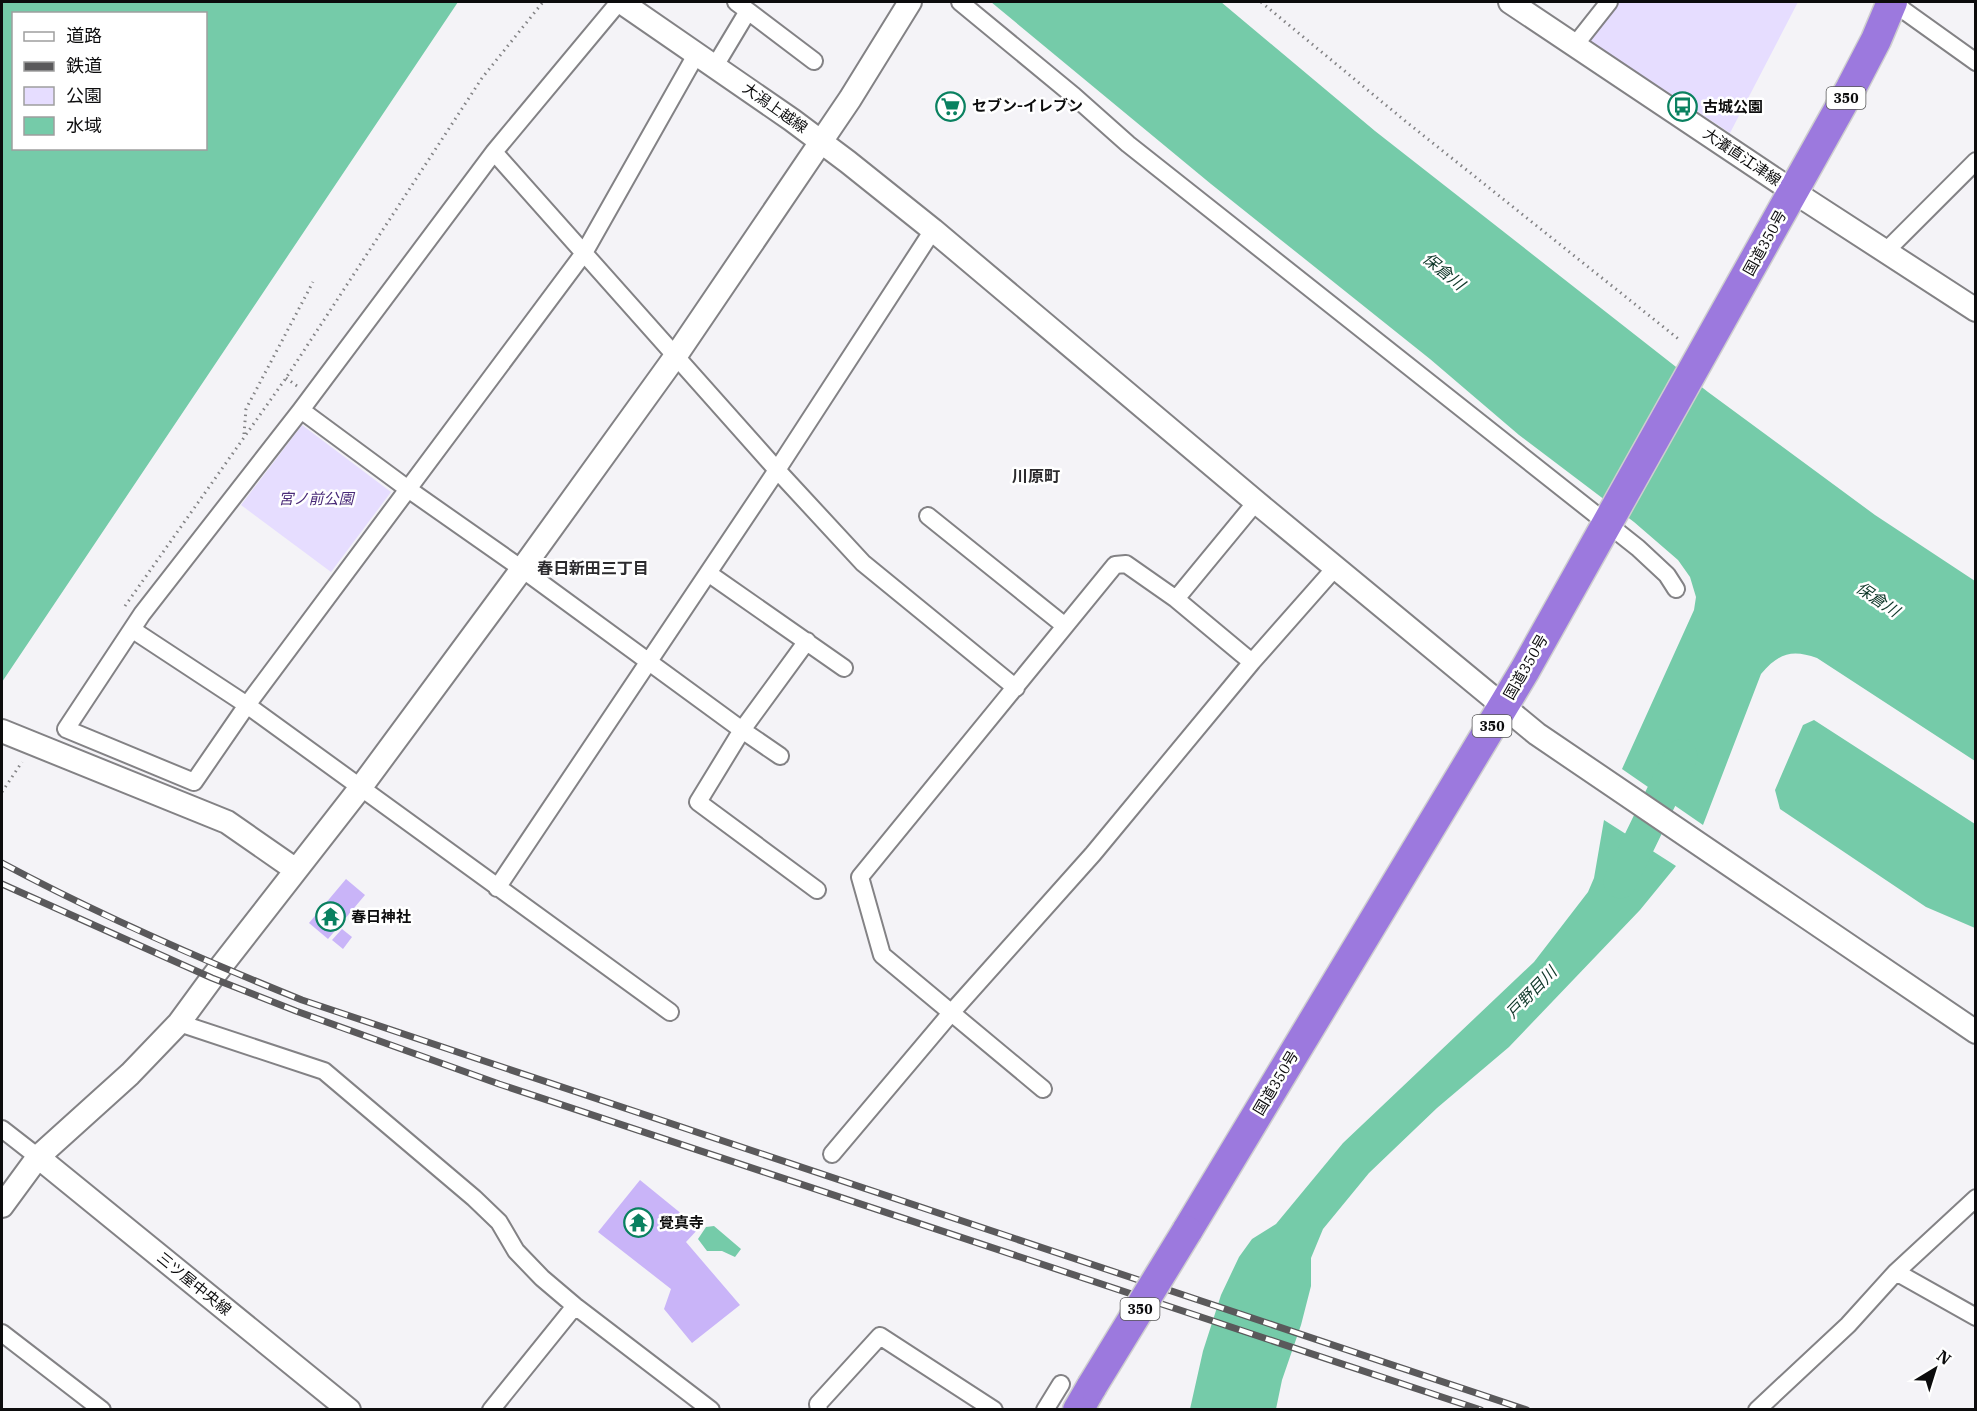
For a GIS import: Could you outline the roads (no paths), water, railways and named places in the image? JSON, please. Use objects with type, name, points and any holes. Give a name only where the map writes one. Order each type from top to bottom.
[{"type":"highway","name":"国道350号","points":[[1078,1410],[1503,707],[1794,192],[1876,40],[1892,2]]},
{"type":"street","name":"大潟上越線","points":[[620,2],[822,141],[904,4]]},
{"type":"street","points":[[620,2],[494,152],[301,410],[142,614],[66,729],[194,783],[247,705],[584,253],[742,6],[814,61]]},
{"type":"street","points":[[960,2],[1074,96],[1128,144],[1609,519],[1660,568],[1677,589]]},
{"type":"street","name":"大瀁直江津線","points":[[1510,2],[1794,192],[1976,310]]},
{"type":"street","points":[[1575,45],[1609,2]]},
{"type":"street","points":[[1892,2],[1976,62]]},
{"type":"street","points":[[2,1206],[38,1157],[130,1074],[179,1023],[361,787],[675,357],[822,141],[933,230],[1335,568],[1537,734],[1976,1032]]},
{"type":"street","points":[[494,152],[675,357],[863,563],[1016,688]]},
{"type":"street","points":[[1886,250],[1976,161]]},
{"type":"street","points":[[497,888],[777,470],[933,230]]},
{"type":"street","points":[[301,410],[780,756]]},
{"type":"street","points":[[1176,599],[1256,502]]},
{"type":"street","points":[[928,516],[1065,626]]},
{"type":"street","points":[[1043,1089],[882,955],[860,877],[1114,565],[1126,564],[1176,599],[1252,662]]},
{"type":"street","points":[[832,1154],[951,1013],[1093,854],[1252,662],[1335,568]]},
{"type":"street","points":[[708,573],[844,668]]},
{"type":"street","points":[[133,630],[247,705],[670,1012]]},
{"type":"street","points":[[807,641],[742,730],[698,802],[817,890]]},
{"type":"street","points":[[19,739],[227,822],[296,870]]},
{"type":"street","points":[[179,1023],[324,1071],[483,1206],[499,1222],[516,1251],[542,1278],[711,1410]]},
{"type":"street","points":[[2,1129],[38,1157]]},
{"type":"street","name":"三ツ屋中央線","points":[[38,1157],[349,1410]]},
{"type":"street","points":[[1757,1410],[1848,1325],[1896,1272],[1976,1198]]},
{"type":"street","points":[[1896,1272],[1976,1317]]},
{"type":"street","points":[[491,1410],[575,1306]]},
{"type":"street","points":[[2,1333],[102,1410]]},
{"type":"street","points":[[819,1410],[818,1404],[880,1336],[994,1410]]},
{"type":"street","points":[[1045,1410],[1061,1384]]},
{"type":"water","points":[[2,2],[458,2],[2,682]]},
{"type":"water","name":"保倉川","points":[[991,2],[1221,2],[1375,131],[1708,392],[1875,515],[1975,581],[1975,761],[1817,658],[1793,654],[1780,657],[1761,674],[1703,825],[1622,769],[1694,610],[1696,597],[1690,577],[1678,560],[1634,522],[1519,435],[1430,359],[1211,184]]},
{"type":"water","points":[[1814,720],[1975,824],[1975,928],[1926,907],[1780,809],[1775,790],[1803,725]]},
{"type":"water","points":[[1604,820],[1676,866],[1640,910],[1509,1047],[1437,1108],[1369,1173],[1323,1229],[1311,1258],[1311,1286],[1301,1325],[1282,1380],[1276,1409],[1190,1409],[1203,1351],[1221,1295],[1239,1257],[1252,1239],[1276,1224],[1343,1143],[1534,962],[1588,892],[1594,878]]},
{"type":"water","points":[[714,1226],[741,1249],[735,1257],[722,1251],[707,1251],[698,1239],[706,1227]]},
{"type":"waterway","name":"戸野目川","points":[[1620,882],[1681,756]]},
{"type":"railway","points":[[2,863],[150,936],[302,1000],[1527,1410]]},
{"type":"railway","points":[[2,884],[212,978],[296,1011],[499,1084],[1481,1410]]},
{"type":"place","name":"セブン-イレブン","points":[[951,106]]},
{"type":"place","name":"古城公園","points":[[1682,107]]},
{"type":"place","name":"春日神社","points":[[330,917]]},
{"type":"place","name":"覺真寺","points":[[638,1223]]},
{"type":"district","name":"川原町","points":[[1036,476]]},
{"type":"district","name":"春日新田三丁目","points":[[593,568]]},
{"type":"park label","name":"宮ノ前公園","points":[[316,499]]}]
